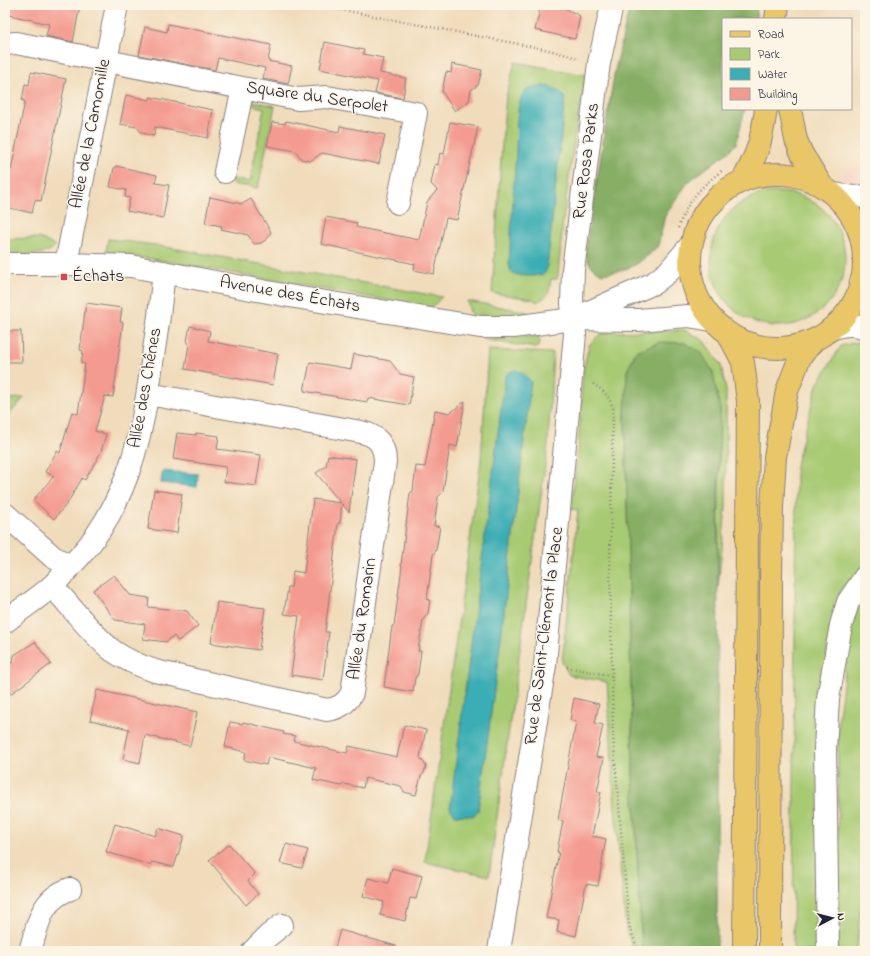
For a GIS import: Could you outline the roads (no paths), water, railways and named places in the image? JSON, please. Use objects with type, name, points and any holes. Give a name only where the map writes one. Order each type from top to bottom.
[{"type":"main road","points":[[776,18],[779,5]]},
{"type":"main road","points":[[779,5],[782,18]]},
{"type":"main road","points":[[766,110],[759,146],[752,164],[736,172],[730,185],[708,207],[696,228],[684,237],[692,267],[695,288],[702,306],[712,320],[730,337],[746,345],[764,350],[785,349],[799,346],[823,335]]},
{"type":"main road","points":[[770,951],[772,506],[781,419],[787,391],[800,357],[847,312],[863,280],[860,237],[852,218],[802,154],[796,140],[790,110]]},
{"type":"main road","points":[[736,172],[757,175],[772,173],[792,174],[806,177],[833,194]]},
{"type":"main road","points":[[730,337],[742,362],[748,402],[744,951]]},
{"type":"street","name":"Allée de la Camomille","points":[[66,264],[116,5]]},
{"type":"street","name":"Rue Rosa Parks","points":[[574,319],[572,304],[573,270],[599,64],[612,5]]},
{"type":"street","name":"Square du Serpolet","points":[[5,44],[16,43],[298,99],[327,97],[416,113],[398,203]]},
{"type":"street","points":[[225,172],[244,88]]},
{"type":"street","points":[[833,194],[854,197],[865,196]]},
{"type":"street","points":[[833,194],[865,206]]},
{"type":"street","name":"Avenue des Échats","points":[[574,319],[654,283],[668,272],[684,237]]},
{"type":"street","name":"Avenue des Échats","points":[[5,264],[131,266],[289,296],[480,327],[513,327],[574,319],[638,320],[688,316],[712,320]]},
{"type":"street","name":"Allée des Chênes","points":[[5,622],[52,586],[84,552],[101,529],[119,497],[136,450],[143,421],[160,309],[164,272]]},
{"type":"street","name":"Rue de Saint-Clément la Place","points":[[499,951],[545,665],[572,381],[575,334],[574,319]]},
{"type":"street","points":[[823,335],[840,326],[848,325],[865,328]]},
{"type":"street","name":"Allée du Romarin","points":[[52,586],[102,641],[125,658],[148,668],[327,710],[335,709],[348,701],[352,693],[385,455],[380,442],[368,433],[148,394]]},
{"type":"street","points":[[5,514],[52,557],[70,566]]},
{"type":"street","points":[[828,951],[826,748],[828,699],[842,625],[848,602],[865,577]]},
{"type":"street","points":[[30,951],[42,911],[55,896],[70,889]]},
{"type":"street","points":[[253,951],[268,936],[282,926]]},
{"type":"water","points":[[543,86],[556,89],[565,99],[547,268],[545,273],[534,276],[524,276],[513,273],[509,264],[517,120],[519,104],[524,92],[533,87]]},
{"type":"water","points":[[515,370],[528,377],[531,382],[501,638],[478,811],[473,816],[455,815],[450,808],[505,378],[508,372]]},
{"type":"water","points":[[162,471],[198,474],[197,487],[161,483]]},
{"type":"place","name":"Échats","points":[[64,277]]}]
